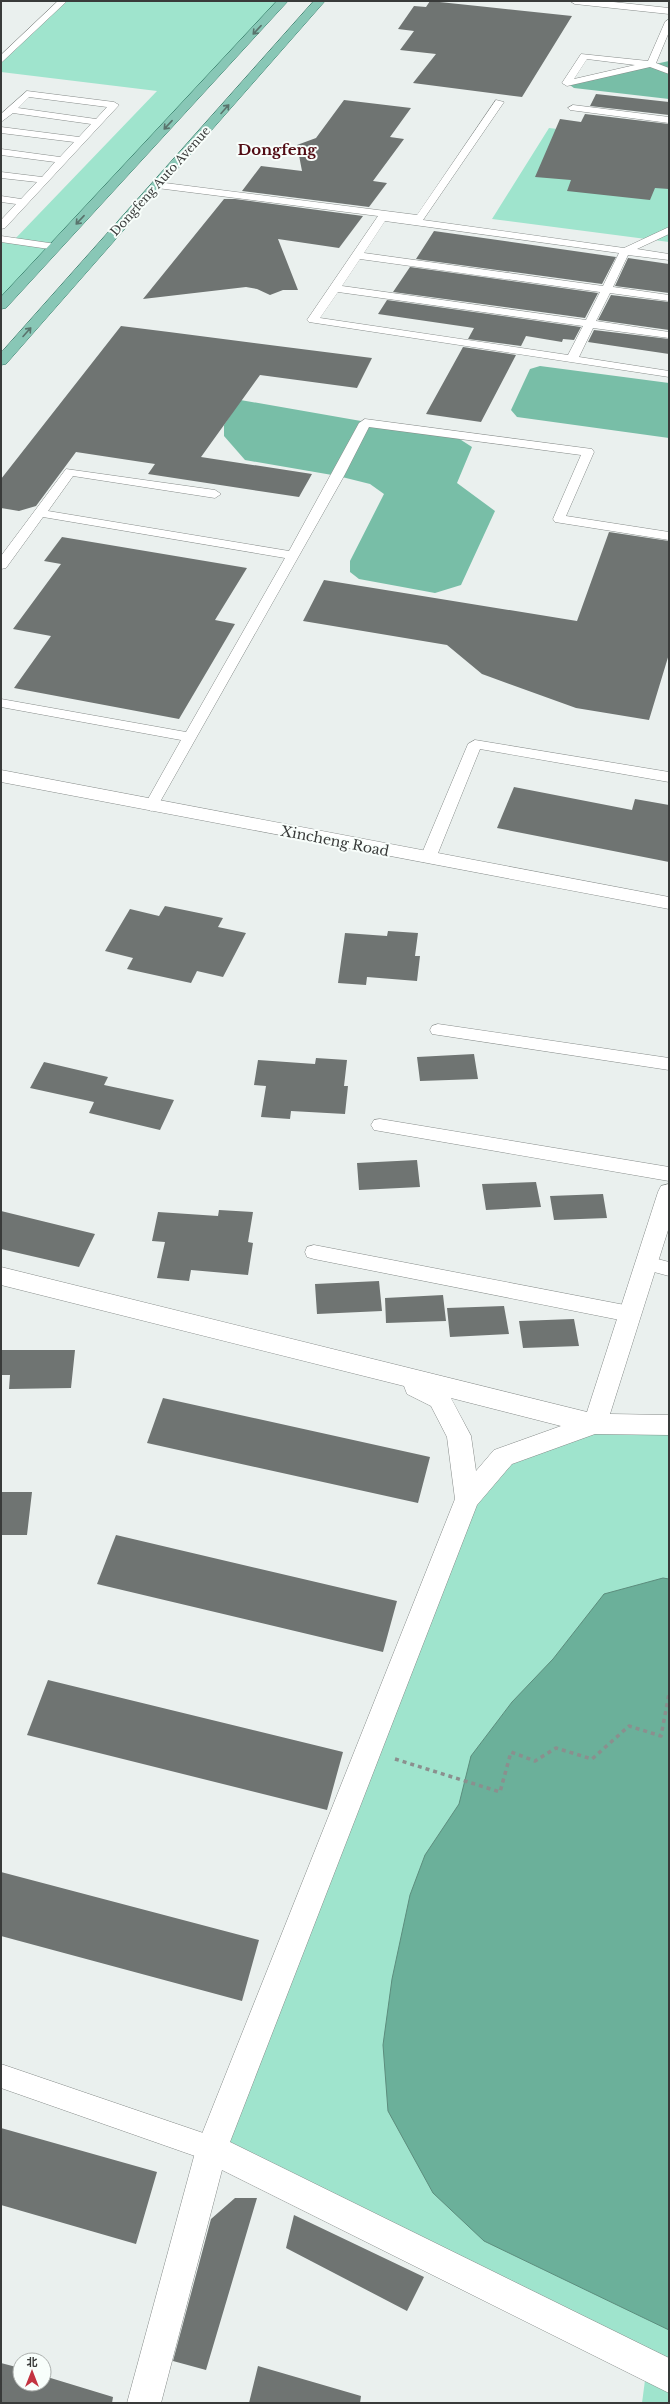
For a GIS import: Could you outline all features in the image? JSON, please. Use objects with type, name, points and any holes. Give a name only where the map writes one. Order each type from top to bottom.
[{"type":"main road","points":[[1,305],[284,1]]},
{"type":"main road","name":"Dongfeng Auto Avenue","points":[[1,361],[320,1]]},
{"type":"street","points":[[575,1],[669,11]]},
{"type":"street","name":"Xincheng Road","points":[[1,776],[151,806],[669,903]]},
{"type":"street","points":[[595,1424],[630,1314],[658,1266],[669,1192]]},
{"type":"street","points":[[1,1276],[595,1424],[669,1425]]},
{"type":"street","points":[[381,1370],[440,1399],[460,1436],[467,1499]]},
{"type":"street","points":[[144,2403],[212,2148],[467,1499],[503,1457],[595,1424]]},
{"type":"street","points":[[212,2148],[669,2376]]},
{"type":"lane","points":[[1,60],[62,1]]},
{"type":"lane","points":[[669,22],[664,45],[651,64],[567,83],[584,56],[651,64],[669,71]]},
{"type":"lane","points":[[1,119],[27,94],[114,105],[1,226]]},
{"type":"lane","points":[[157,185],[420,218],[499,102]]},
{"type":"lane","points":[[573,108],[669,120]]},
{"type":"lane","points":[[11,110],[98,122]]},
{"type":"lane","points":[[1,130],[81,140]]},
{"type":"lane","points":[[1,152],[63,160]]},
{"type":"lane","points":[[1,175],[44,180]]},
{"type":"lane","points":[[1,199],[23,202]]},
{"type":"lane","points":[[669,257],[382,218],[313,320],[669,374]]},
{"type":"lane","points":[[572,359],[625,251],[669,230]]},
{"type":"lane","points":[[1,240],[56,247]]},
{"type":"lane","points":[[357,255],[669,298]]},
{"type":"lane","points":[[335,288],[669,335]]},
{"type":"lane","points":[[151,806],[293,555],[365,423],[588,452],[559,519],[669,536]]},
{"type":"lane","points":[[1,565],[70,472],[215,494]]},
{"type":"lane","points":[[39,513],[293,555]]},
{"type":"lane","points":[[1,703],[191,737]]},
{"type":"lane","points":[[428,858],[475,744],[669,777]]},
{"type":"lane","points":[[438,1030],[669,1064]]},
{"type":"lane","points":[[380,1125],[669,1174]]},
{"type":"lane","points":[[314,1252],[630,1314]]},
{"type":"lane","points":[[1,2076],[212,2148]]},
{"type":"path","points":[[368,1750],[500,1792],[511,1752],[536,1761],[556,1748],[592,1759],[629,1726],[661,1736],[669,1694]]},
{"type":"shaded area","points":[[63,1],[283,1],[1,305],[1,239],[13,241],[157,91],[1,72],[1,60]]},
{"type":"shaded area","points":[[669,61],[669,99],[574,88],[567,83]]},
{"type":"shaded area","points":[[549,128],[669,142],[669,242],[492,219]]},
{"type":"shaded area","points":[[540,366],[669,383],[669,438],[517,417],[511,410],[530,369]]},
{"type":"shaded area","points":[[195,392],[458,438],[472,447],[457,483],[495,511],[461,585],[435,593],[359,579],[350,572],[350,561],[384,494],[370,484],[338,476],[245,460],[224,436],[224,425],[232,413]]},
{"type":"shaded area","points":[[595,1424],[669,1425],[669,2403],[642,2403],[647,2365],[212,2149],[467,1499],[503,1457]]},
{"type":"shaded area","points":[[663,1578],[669,1579],[669,2330],[484,2241],[433,2193],[388,2111],[383,2045],[392,1979],[410,1895],[425,1855],[459,1804],[471,1756],[512,1702],[553,1659],[604,1594]]},
{"type":"building","points":[[430,1],[572,16],[522,97],[413,83],[436,54],[400,50],[414,31],[398,29],[414,6],[426,7]]},
{"type":"building","points":[[596,94],[669,102],[669,115],[590,106]]},
{"type":"building","points":[[344,100],[411,108],[390,137],[404,139],[373,181],[387,183],[369,207],[242,191],[261,166],[302,171],[297,145],[316,138]]},
{"type":"building","points":[[585,114],[669,124],[669,189],[655,188],[650,200],[567,191],[571,180],[535,177],[560,119],[581,122]]},
{"type":"building","points":[[224,199],[235,199],[363,216],[339,248],[278,239],[298,290],[283,290],[270,295],[257,289],[246,287],[143,299]]},
{"type":"building","points":[[434,231],[616,257],[602,284],[416,259]]},
{"type":"building","points":[[628,258],[669,264],[669,293],[615,286]]},
{"type":"building","points":[[410,267],[598,293],[585,318],[393,292]]},
{"type":"building","points":[[611,295],[669,302],[669,330],[598,320]]},
{"type":"building","points":[[387,300],[581,327],[574,340],[563,339],[562,342],[526,336],[521,346],[468,339],[474,328],[378,314]]},
{"type":"building","points":[[121,326],[372,358],[357,388],[260,375],[201,457],[312,474],[299,497],[148,474],[155,464],[76,452],[36,506],[19,511],[1,508],[1,479]]},
{"type":"building","points":[[594,330],[669,339],[669,354],[588,342]]},
{"type":"building","points":[[463,347],[516,355],[481,422],[426,414]]},
{"type":"building","points":[[609,532],[669,541],[669,654],[649,720],[576,708],[482,674],[447,645],[303,621],[324,580],[577,621]]},
{"type":"building","points":[[62,537],[247,568],[215,620],[235,624],[179,719],[14,688],[51,636],[13,629],[61,564],[44,561]]},
{"type":"building","points":[[514,787],[632,810],[635,799],[669,805],[669,862],[497,828]]},
{"type":"building","points":[[165,906],[223,918],[218,927],[246,933],[223,977],[197,971],[191,983],[127,969],[133,958],[105,951],[130,909],[159,916]]},
{"type":"building","points":[[388,931],[418,933],[415,956],[420,956],[417,981],[367,977],[366,985],[338,983],[345,933],[387,936]]},
{"type":"building","points":[[474,1054],[478,1079],[420,1081],[417,1057]]},
{"type":"building","points":[[316,1058],[347,1060],[344,1086],[348,1086],[345,1114],[291,1111],[290,1119],[261,1117],[266,1086],[254,1085],[258,1060],[315,1064]]},
{"type":"building","points":[[44,1062],[108,1077],[104,1085],[174,1100],[160,1130],[89,1113],[94,1102],[30,1088]]},
{"type":"building","points":[[417,1160],[420,1187],[359,1190],[357,1163]]},
{"type":"building","points":[[536,1182],[541,1207],[486,1210],[482,1184]]},
{"type":"building","points":[[603,1194],[607,1218],[554,1220],[550,1196]]},
{"type":"building","points":[[219,1210],[253,1212],[248,1242],[253,1243],[248,1275],[191,1270],[189,1281],[157,1278],[165,1242],[152,1241],[158,1212],[218,1216]]},
{"type":"building","points":[[1,1211],[95,1234],[79,1267],[1,1249]]},
{"type":"building","points":[[379,1281],[382,1311],[317,1314],[315,1284]]},
{"type":"building","points":[[443,1295],[446,1321],[386,1323],[385,1298]]},
{"type":"building","points":[[504,1306],[509,1334],[450,1337],[447,1308]]},
{"type":"building","points":[[574,1319],[579,1346],[523,1348],[519,1321]]},
{"type":"building","points":[[1,1350],[75,1350],[71,1388],[9,1389],[10,1375],[1,1375]]},
{"type":"building","points":[[163,1398],[430,1457],[418,1503],[147,1443]]},
{"type":"building","points":[[1,1492],[32,1492],[27,1535],[1,1535]]},
{"type":"building","points":[[116,1535],[397,1601],[383,1652],[97,1584]]},
{"type":"building","points":[[48,1680],[343,1752],[327,1810],[27,1735]]},
{"type":"building","points":[[1,1872],[259,1940],[242,2001],[1,1936]]},
{"type":"building","points":[[1,2128],[157,2172],[136,2244],[1,2205]]},
{"type":"building","points":[[235,2198],[257,2198],[206,2370],[173,2361],[211,2219]]},
{"type":"building","points":[[294,2215],[424,2277],[407,2311],[286,2248]]},
{"type":"building","points":[[1,2363],[12,2366],[12,2392],[52,2392],[52,2378],[113,2397],[112,2403],[1,2403]]},
{"type":"building","points":[[258,2366],[361,2396],[360,2403],[249,2403]]},
{"type":"district","name":"Dongfeng","points":[[277,149]]}]
